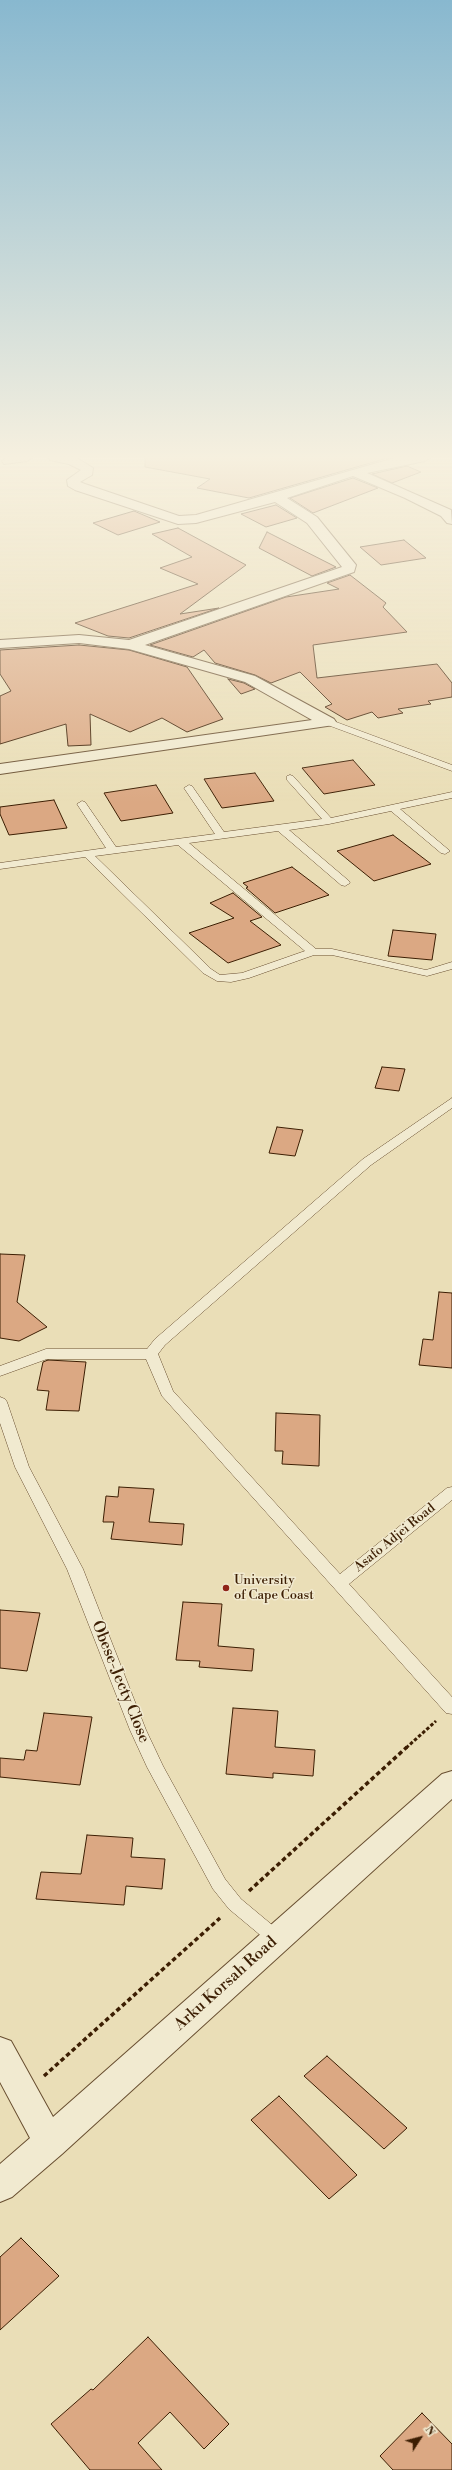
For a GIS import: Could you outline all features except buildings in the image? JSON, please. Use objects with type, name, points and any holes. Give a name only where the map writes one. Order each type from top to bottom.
[{"type":"street","points":[[130,645],[340,572]]},
{"type":"street","points":[[0,644],[79,638],[130,645],[250,679],[328,722]]},
{"type":"street","points":[[0,769],[328,722]]},
{"type":"street","name":"Arku Korsah Road","points":[[0,2186],[452,1782]]},
{"type":"street","points":[[0,2051],[50,2142]]},
{"type":"lane","points":[[328,722],[452,768]]},
{"type":"lane","points":[[290,778],[328,821]]},
{"type":"lane","points":[[189,788],[222,836]]},
{"type":"lane","points":[[1,863],[113,851],[328,821],[452,795]]},
{"type":"lane","points":[[82,804],[113,851]]},
{"type":"lane","points":[[393,808],[445,851]]},
{"type":"lane","points":[[281,828],[345,883]]},
{"type":"lane","points":[[181,842],[313,952]]},
{"type":"lane","points":[[88,854],[207,971],[218,978],[230,979],[245,976],[313,952],[332,952],[427,973],[452,965]]},
{"type":"lane","points":[[151,1354],[160,1342],[367,1162],[452,1102]]},
{"type":"lane","points":[[0,1371],[46,1354],[151,1354]]},
{"type":"lane","points":[[151,1354],[167,1393],[452,1708]]},
{"type":"lane","name":"Obese-Jecty Close","points":[[0,1402],[22,1467],[75,1569],[138,1730],[155,1767],[197,1847],[219,1884],[235,1904],[277,1938]]},
{"type":"lane","name":"Asafo Adjei Road","points":[[339,1584],[452,1492]]},
{"type":"place","name":"University of Cape Coast","points":[[226,1588]]}]
